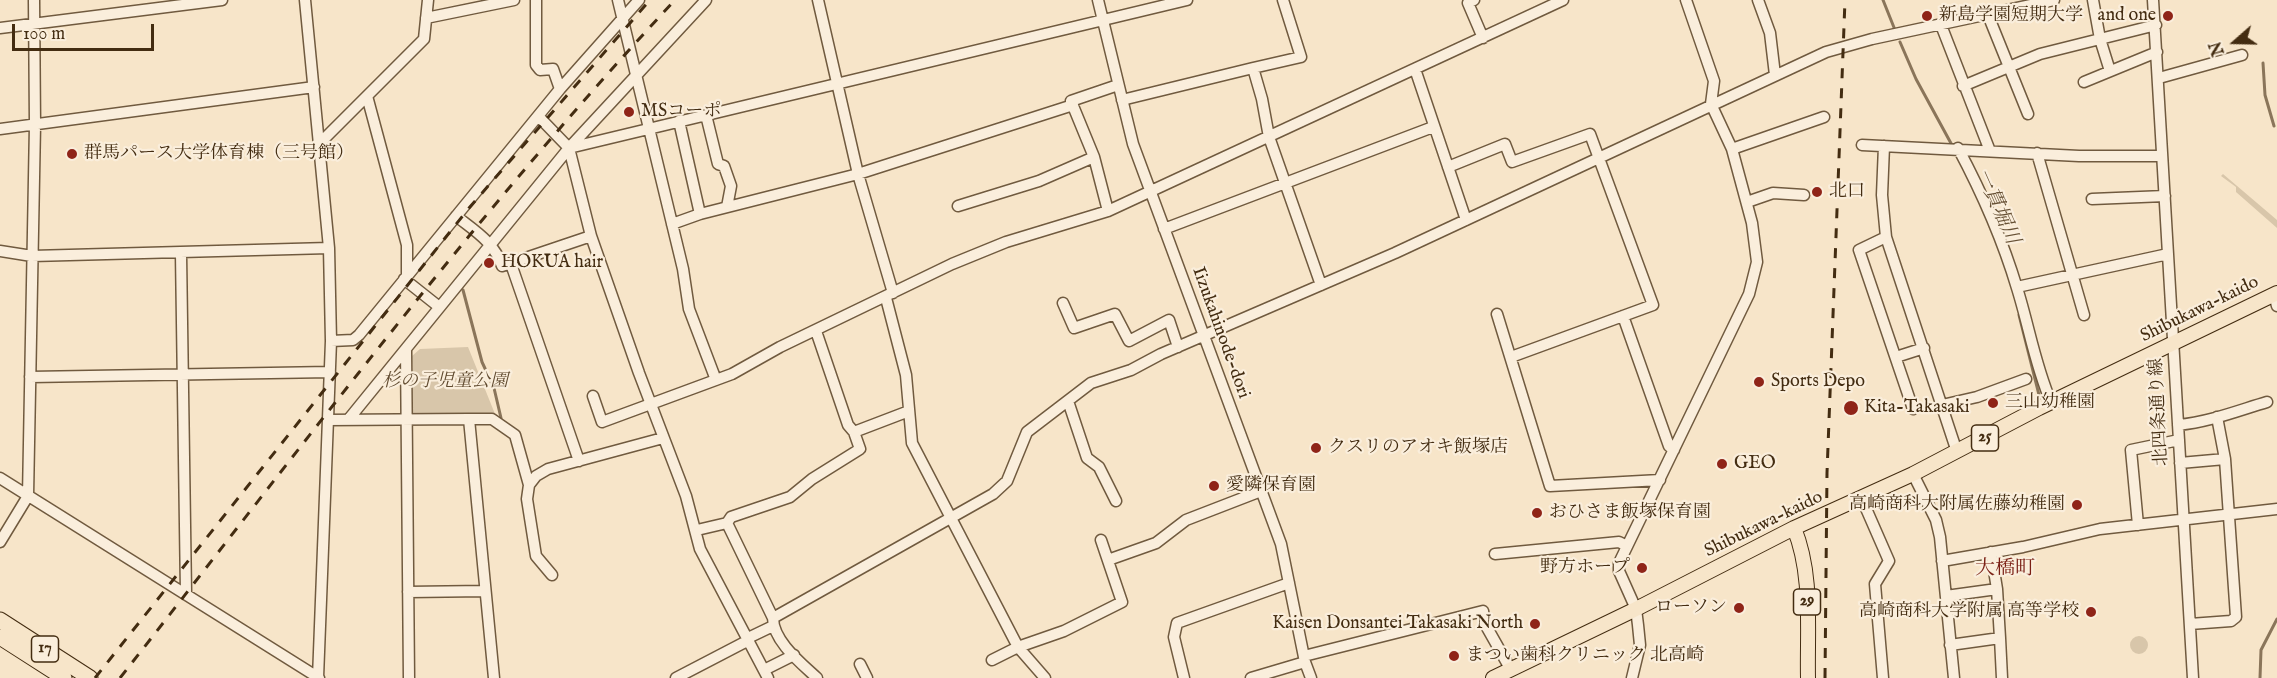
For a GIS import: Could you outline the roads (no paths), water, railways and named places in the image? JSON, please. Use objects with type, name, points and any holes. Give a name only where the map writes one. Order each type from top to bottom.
[{"type":"highway","name":"17","points":[[0,620],[90,678]]},
{"type":"highway","name":"17","points":[[0,637],[64,678]]},
{"type":"main road","name":"Shibukawa-kaido","points":[[1503,675],[1794,528],[1914,474],[2051,402],[2173,342],[2276,298]]},
{"type":"main road","name":"29","points":[[1794,528],[1803,550],[1806,569],[1808,678]]},
{"type":"street","points":[[0,542],[28,496],[35,125],[34,0]]},
{"type":"street","points":[[0,28],[222,0]]},
{"type":"street","points":[[305,0],[329,248],[331,341],[319,678]]},
{"type":"street","points":[[319,144],[424,39],[428,0]]},
{"type":"street","points":[[426,18],[514,0]]},
{"type":"street","points":[[536,0],[536,65],[540,70],[553,69],[560,89]]},
{"type":"street","points":[[618,0],[683,269],[689,309],[716,380]]},
{"type":"street","points":[[331,341],[353,340],[560,89],[639,0]]},
{"type":"street","points":[[348,420],[406,350],[438,306],[569,148],[706,0]]},
{"type":"street","points":[[818,0],[858,174],[890,295],[906,375],[912,442],[1018,646],[1045,678]]},
{"type":"street","name":"Iizukahinode-dori","points":[[1098,0],[1133,144],[1149,192],[1281,544],[1311,678]]},
{"type":"street","points":[[569,148],[648,127],[838,85],[1103,18],[1187,0]]},
{"type":"street","points":[[1122,100],[1301,57],[1283,0]]},
{"type":"street","points":[[1474,0],[1468,3],[1483,38]]},
{"type":"street","points":[[592,396],[602,422],[652,406],[716,380],[890,295],[1006,242],[1108,211],[1563,0]]},
{"type":"street","points":[[1632,678],[1640,645],[1636,609],[1619,571],[1619,563],[1749,294],[1757,262],[1756,243],[1747,202],[1732,149],[1711,104],[1714,81],[1686,0]]},
{"type":"street","points":[[1758,0],[1770,33],[1775,75]]},
{"type":"street","points":[[676,678],[749,639],[773,622],[993,494],[1007,481],[1028,432],[1091,383],[1131,370],[1466,220],[1711,104],[1837,48],[2054,0]]},
{"type":"street","points":[[2093,0],[2100,39],[2110,71]]},
{"type":"street","name":"北四条通り線","points":[[2154,0],[2193,678]]},
{"type":"street","points":[[1988,15],[2028,114]]},
{"type":"street","points":[[1941,25],[1990,151]]},
{"type":"street","points":[[1963,86],[2040,54],[2156,25]]},
{"type":"street","points":[[2084,82],[2157,52]]},
{"type":"street","points":[[2159,78],[2242,55]]},
{"type":"street","points":[[1253,68],[1269,137],[1320,285]]},
{"type":"street","points":[[1414,69],[1466,220]]},
{"type":"street","points":[[1108,211],[1094,157],[1071,101],[1118,85]]},
{"type":"street","points":[[0,129],[314,87]]},
{"type":"street","points":[[367,96],[407,245],[405,278]]},
{"type":"street","points":[[672,224],[700,214],[858,174],[1072,105]]},
{"type":"street","points":[[706,115],[718,164],[724,166],[731,186],[727,207]]},
{"type":"street","points":[[538,116],[569,148],[591,236],[697,530],[700,549],[709,570],[749,639],[766,674],[794,655]]},
{"type":"street","points":[[1732,149],[1824,117]]},
{"type":"street","points":[[679,121],[700,214]]},
{"type":"street","points":[[1164,229],[1285,181],[1322,171],[1433,127]]},
{"type":"street","points":[[1448,168],[1505,144],[1512,162],[1590,134],[1653,305],[1511,357]]},
{"type":"street","points":[[1862,145],[2162,156]]},
{"type":"street","points":[[1884,146],[1882,195],[1886,237],[1957,452]]},
{"type":"street","points":[[1954,148],[1987,201],[2017,287],[2042,380],[2051,402]]},
{"type":"street","points":[[2037,153],[2084,315]]},
{"type":"street","points":[[958,206],[1039,180],[1094,157]]},
{"type":"street","points":[[1747,202],[1773,193],[1804,195]]},
{"type":"street","points":[[2092,199],[2165,196]]},
{"type":"street","points":[[456,216],[491,243],[498,252],[502,266],[591,236]]},
{"type":"street","points":[[1886,237],[1859,250],[1913,409]]},
{"type":"street","points":[[0,251],[32,256],[181,254],[329,248]]},
{"type":"street","points":[[181,254],[186,593]]},
{"type":"street","points":[[2017,287],[2072,273],[2168,254]]},
{"type":"street","points":[[511,264],[579,461]]},
{"type":"street","points":[[405,278],[438,306]]},
{"type":"street","points":[[1063,303],[1074,328],[1115,314],[1129,341],[1168,320],[1178,347]]},
{"type":"street","points":[[1497,314],[1550,486],[1660,480]]},
{"type":"street","points":[[1623,316],[1669,446],[1674,450]]},
{"type":"street","points":[[697,530],[727,523],[731,517],[790,497],[812,479],[860,449],[854,432],[848,425],[816,331]]},
{"type":"street","points":[[1896,357],[1924,348]]},
{"type":"street","points":[[406,350],[409,678]]},
{"type":"street","points":[[30,377],[330,372]]},
{"type":"street","points":[[1942,405],[1977,397],[2026,379]]},
{"type":"street","points":[[1068,401],[1088,458],[1099,467],[1116,501]]},
{"type":"street","points":[[2178,425],[2204,423],[2267,402]]},
{"type":"street","points":[[854,432],[909,411]]},
{"type":"street","points":[[2190,624],[2231,621],[2236,617],[2225,459],[2217,417]]},
{"type":"street","points":[[328,420],[492,418],[515,435],[529,485],[527,500],[536,556],[552,574]]},
{"type":"street","points":[[469,419],[494,678]]},
{"type":"street","points":[[529,485],[536,476],[548,469],[663,438]]},
{"type":"street","points":[[2139,525],[2131,450],[2179,440]]},
{"type":"street","points":[[2180,463],[2225,459]]},
{"type":"street","points":[[1914,474],[1936,520],[1954,678]]},
{"type":"street","points":[[0,478],[319,678]]},
{"type":"street","points":[[1108,560],[1155,543],[1186,520],[1261,491]]},
{"type":"street","points":[[1862,497],[1889,561],[1875,584],[1883,678]]},
{"type":"street","points":[[1942,561],[2096,530],[2228,517],[2277,509]]},
{"type":"street","points":[[727,523],[773,622],[794,655],[817,678]]},
{"type":"street","points":[[992,660],[1018,646],[1064,631],[1122,602],[1101,540]]},
{"type":"street","points":[[1495,554],[1619,542],[1627,546]]},
{"type":"street","points":[[1991,552],[1997,589],[2002,678]]},
{"type":"street","points":[[1184,678],[1174,637],[1177,623],[1289,583]]},
{"type":"street","points":[[1946,596],[1997,589]]},
{"type":"street","points":[[408,592],[485,591]]},
{"type":"street","points":[[1251,678],[1270,675],[1305,659],[1483,611],[1485,624],[1503,675]]},
{"type":"street","points":[[1950,645],[2000,638]]},
{"type":"street","points":[[860,664],[867,678]]},
{"type":"waterway","name":"一貫堀川","points":[[1883,0],[1895,30]]},
{"type":"waterway","name":"一貫堀川","points":[[1900,42],[1916,79],[1953,147]]},
{"type":"waterway","points":[[2263,63],[2265,95],[2274,126]]},
{"type":"waterway","points":[[463,290],[482,362],[494,388],[501,418]]},
{"type":"waterway","name":"一貫堀川","points":[[2019,315],[2039,395]]},
{"type":"waterway","points":[[2260,678],[2261,650],[2277,619]]},
{"type":"railway","points":[[95,678],[469,208],[650,0]]},
{"type":"railway","points":[[120,678],[459,248],[601,81],[675,0]]},
{"type":"railway","points":[[1825,678],[1827,473],[1845,0]]},
{"type":"place","name":"新島学園短期大学","points":[[1927,16]]},
{"type":"place","name":"and one","points":[[2168,16]]},
{"type":"place","name":"MSコーポ","points":[[629,112]]},
{"type":"place","name":"群馬パース大学体育棟（三号館）","points":[[72,154]]},
{"type":"place","name":"北口","points":[[1817,192]]},
{"type":"place","name":"HOKUA hair","points":[[489,263]]},
{"type":"place","name":"Sports Depo","points":[[1759,382]]},
{"type":"place","name":"三山幼稚園","points":[[1993,403]]},
{"type":"place","name":"Kita-Takasaki","points":[[1851,408]]},
{"type":"place","name":"クスリのアオキ飯塚店","points":[[1316,448]]},
{"type":"place","name":"GEO","points":[[1722,464]]},
{"type":"place","name":"愛隣保育園","points":[[1214,486]]},
{"type":"place","name":"高崎商科大附属佐藤幼稚園","points":[[2077,505]]},
{"type":"place","name":"おひさま飯塚保育園","points":[[1537,513]]},
{"type":"place","name":"野方ホープ","points":[[1642,568]]},
{"type":"place","name":"ローソン","points":[[1739,608]]},
{"type":"place","name":"高崎商科大学附属 高等学校","points":[[2091,612]]},
{"type":"place","name":"Kaisen Donsantei Takasaki North","points":[[1535,624]]},
{"type":"place","name":"まつい歯科クリニック 北高崎","points":[[1454,656]]},
{"type":"district","name":"大橋町","points":[[2005,570]]},
{"type":"park label","name":"杉の子児童公園","points":[[445,382]]}]
